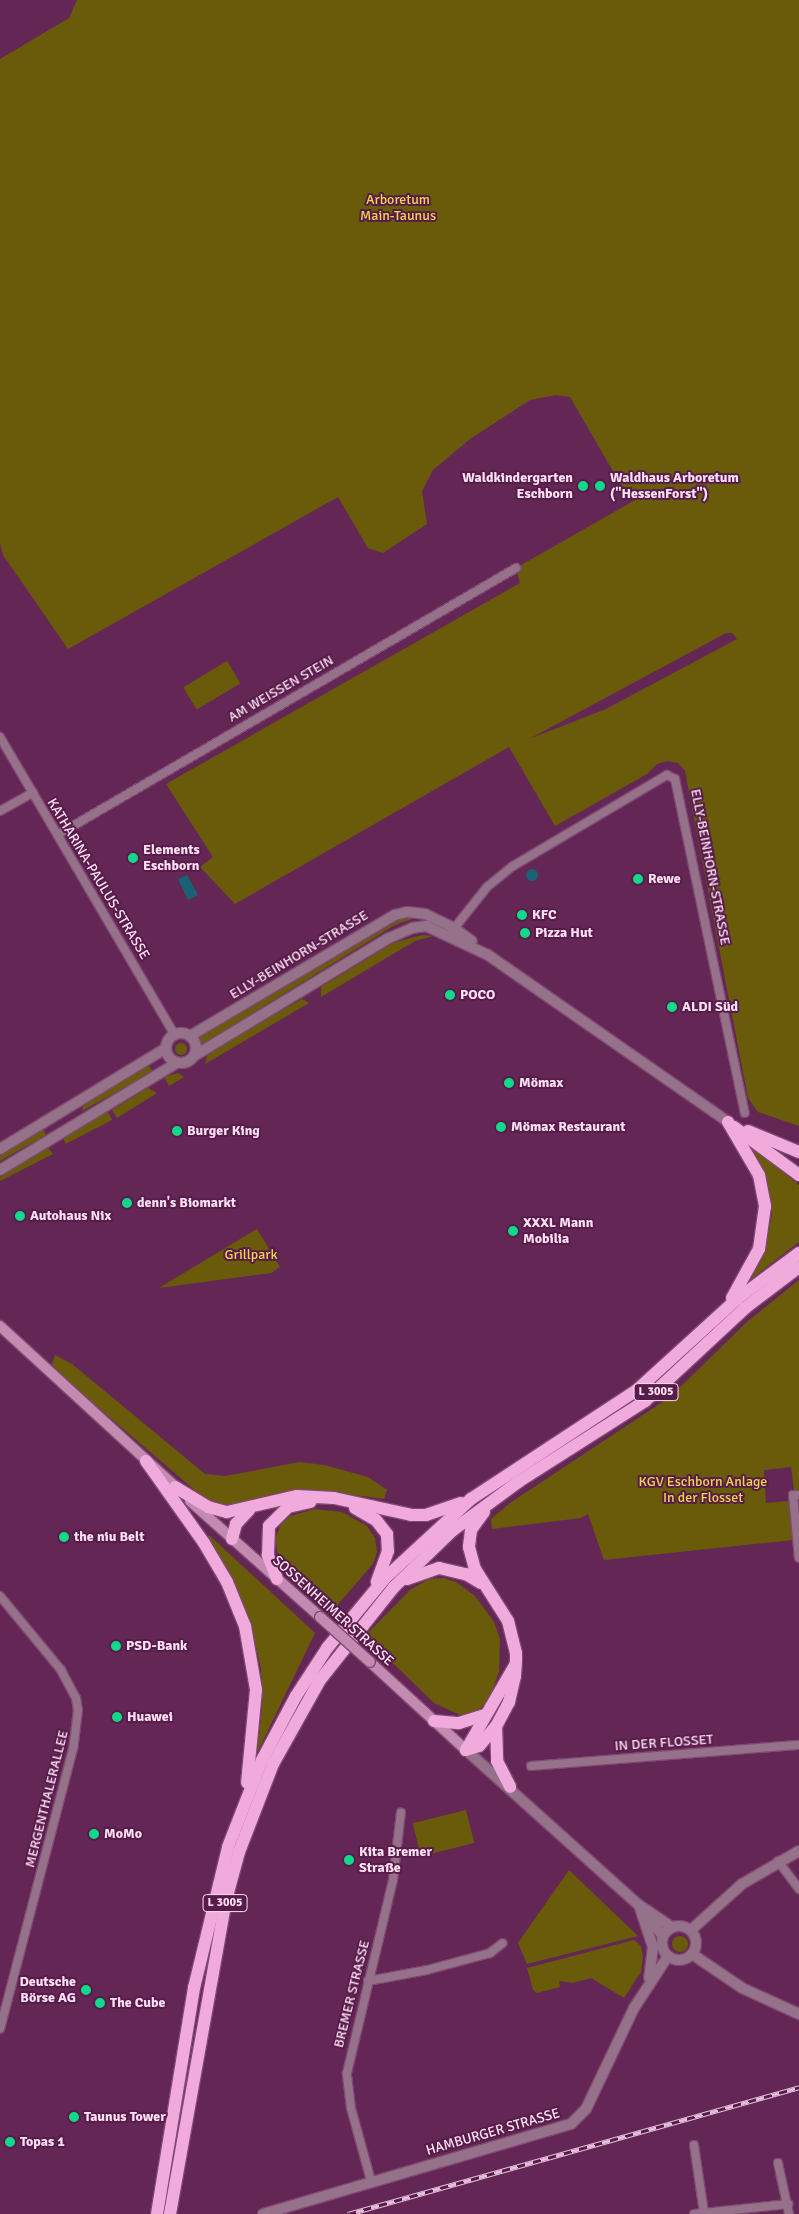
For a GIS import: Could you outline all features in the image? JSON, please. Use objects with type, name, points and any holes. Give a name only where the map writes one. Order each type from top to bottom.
[{"type":"highway","points":[[728,1122],[799,1152]]},
{"type":"highway","points":[[728,1122],[799,1175]]},
{"type":"highway","points":[[724,1311],[759,1249],[765,1206],[759,1175],[728,1122]]},
{"type":"highway","name":"L 3005","points":[[157,2214],[206,1930],[228,1847],[245,1798],[296,1696],[328,1647],[371,1593],[471,1499],[637,1390],[766,1275],[799,1253]]},
{"type":"highway","name":"L 3005","points":[[170,2214],[216,1945],[226,1900],[248,1828],[274,1764],[306,1703],[338,1655],[394,1586],[453,1530],[497,1497],[645,1401],[745,1308],[799,1268]]},
{"type":"highway","points":[[146,1461],[204,1543],[227,1582],[245,1626],[256,1690],[245,1798]]},
{"type":"highway","points":[[175,1487],[218,1510],[248,1510],[278,1499],[312,1495],[419,1515],[471,1499]]},
{"type":"highway","points":[[466,1750],[484,1742],[496,1726],[512,1693],[516,1666],[514,1642],[508,1621],[475,1569],[469,1539],[476,1521],[497,1497]]},
{"type":"highway","points":[[277,1579],[268,1555],[269,1526],[288,1507],[323,1502],[351,1507],[369,1514],[386,1534],[386,1561],[371,1593]]},
{"type":"highway","points":[[232,1539],[236,1524],[248,1510]]},
{"type":"highway","points":[[394,1586],[420,1572],[439,1568],[466,1574],[485,1585]]},
{"type":"highway","points":[[466,1750],[485,1715],[516,1666]]},
{"type":"highway","points":[[434,1721],[459,1723],[485,1715]]},
{"type":"highway","points":[[496,1726],[497,1761],[510,1787]]},
{"type":"main road","name":"SOSSENHEIMER STRASSE","points":[[0,1327],[466,1750]]},
{"type":"street","name":"AM WEISSEN STEIN","points":[[59,834],[516,568]]},
{"type":"street","name":"KATHARINA-PAULUS-STRASSE","points":[[0,737],[59,834],[175,1035]]},
{"type":"street","name":"ELLY-BEINHORN-STRASSE","points":[[452,931],[487,887],[513,866],[667,775],[676,779],[745,1113]]},
{"type":"street","points":[[0,811],[33,793]]},
{"type":"street","name":"ELLY-BEINHORN-STRASSE","points":[[190,1036],[395,915],[407,912],[425,914],[488,955],[728,1122]]},
{"type":"street","name":"ELLY-BEINHORN-STRASSE","points":[[0,1170],[177,1063],[188,1062],[194,1056],[400,932],[426,926],[452,931]]},
{"type":"street","points":[[0,1149],[166,1048],[175,1035],[190,1036],[196,1048],[194,1056]]},
{"type":"street","points":[[166,1048],[170,1059],[177,1063]]},
{"type":"street","points":[[56,1136],[55,1121],[65,1109]]},
{"type":"street","points":[[796,1495],[799,1558]]},
{"type":"street","name":"MERGENTHALERALLEE","points":[[0,1596],[62,1670],[76,1698],[78,1710],[74,1745],[0,2030]]},
{"type":"street","name":"IN DER FLOSSET","points":[[531,1766],[799,1745]]},
{"type":"street","name":"SOSSENHEIMER STRASSE","points":[[466,1750],[510,1787],[639,1904],[672,1927],[680,1926],[691,1930]]},
{"type":"street","name":"BREMER STRASSE","points":[[371,2181],[350,2108],[347,2073],[393,1880],[401,1812]]},
{"type":"street","points":[[668,1956],[678,1960],[692,1954],[696,1942],[691,1930],[731,1893],[778,1860],[799,1851]]},
{"type":"street","points":[[778,1860],[799,1889]]},
{"type":"street","points":[[639,1904],[654,1955],[645,1988]]},
{"type":"street","name":"SOSSENHEIMER STRASSE","points":[[639,1904],[663,1936],[662,1947],[668,1956]]},
{"type":"street","points":[[663,1936],[672,1927]]},
{"type":"street","points":[[368,1981],[427,1970],[490,1953],[502,1943]]},
{"type":"street","points":[[692,1954],[742,1988],[799,2014]]},
{"type":"street","name":"HAMBURGER STRASSE","points":[[263,2214],[571,2124],[581,2116],[598,2086],[645,1988],[668,1956]]},
{"type":"street","points":[[694,2145],[704,2213]]},
{"type":"street","points":[[778,2164],[789,2214]]},
{"type":"street","points":[[694,2214],[788,2204]]},
{"type":"green space","name":"Arboretum Main-Taunus","points":[[77,0],[799,0],[799,1126],[758,1112],[748,1098],[685,771],[678,763],[667,761],[657,764],[647,774],[555,826],[509,747],[235,904],[200,867],[213,857],[166,784],[520,583],[516,568],[637,499],[633,492],[628,497],[570,397],[556,395],[530,400],[470,439],[433,470],[422,491],[427,524],[383,553],[368,548],[338,497],[68,649],[3,555],[0,543],[0,59],[69,18]],"holes":[[[726,633],[732,633],[737,639],[606,709],[529,739]]]},
{"type":"green space","points":[[227,661],[240,683],[197,710],[183,687]]},
{"type":"green space","points":[[408,915],[421,916],[395,925],[201,1045],[196,1037]]},
{"type":"green space","points":[[422,935],[433,936],[415,941],[321,997],[321,987],[393,943]]},
{"type":"green space","points":[[302,999],[309,1003],[205,1064],[208,1052]]},
{"type":"green space","points":[[183,1043],[186,1044],[186,1054],[179,1055],[176,1054],[175,1047],[176,1044]]},
{"type":"green space","points":[[148,1064],[153,1072],[82,1111],[84,1102]]},
{"type":"green space","points":[[178,1073],[184,1077],[169,1086],[164,1077]]},
{"type":"green space","points":[[148,1088],[157,1093],[117,1118],[112,1110]]},
{"type":"green space","points":[[108,1112],[112,1120],[66,1144],[62,1136]]},
{"type":"green space","points":[[43,1128],[46,1135],[0,1161],[0,1154]]},
{"type":"green space","points":[[745,1142],[799,1185],[799,1242],[746,1283],[766,1247],[772,1214],[766,1180]]},
{"type":"green space","points":[[48,1148],[53,1154],[0,1181],[0,1177]]},
{"type":"green space","name":"Grillpark","points":[[257,1229],[280,1267],[271,1273],[159,1288]]},
{"type":"green space","name":"KGV Eschborn Anlage In der Flosset","points":[[799,1280],[799,1490],[794,1490],[791,1467],[764,1470],[766,1503],[789,1501],[793,1540],[604,1560],[588,1514],[581,1518],[492,1529],[491,1519],[510,1503],[670,1397],[748,1321]]},
{"type":"green space","points":[[55,1355],[72,1364],[205,1474],[225,1476],[300,1462],[324,1465],[368,1477],[387,1490],[384,1499],[317,1490],[273,1494],[230,1506],[205,1499],[51,1367]]},
{"type":"green space","points":[[315,1509],[342,1512],[367,1526],[375,1538],[377,1552],[373,1564],[333,1610],[287,1567],[278,1554],[275,1539],[281,1524],[290,1516]]},
{"type":"green space","points":[[209,1535],[315,1633],[257,1753],[262,1709],[261,1669],[251,1624],[233,1579],[207,1539]]},
{"type":"green space","points":[[444,1578],[456,1582],[475,1596],[494,1622],[500,1639],[499,1672],[490,1697],[480,1709],[460,1715],[434,1703],[365,1636],[410,1590],[429,1579]]},
{"type":"green space","points":[[466,1810],[474,1843],[421,1856],[413,1823]]},
{"type":"green space","points":[[569,1870],[638,1936],[527,1964],[518,1943]]},
{"type":"green space","points":[[677,1936],[683,1936],[688,1941],[686,1950],[677,1952],[672,1947],[672,1941]]},
{"type":"green space","points":[[634,1940],[641,1946],[643,1958],[641,1972],[624,1998],[591,1978],[573,1983],[559,1981],[560,1987],[537,1993],[533,1990],[527,1968]]},
{"type":"water","points":[[530,869],[534,869],[538,875],[534,881],[530,881],[526,877],[526,873]]},
{"type":"water","points":[[176,875],[179,879],[187,875],[198,895],[188,900]]},
{"type":"railway","points":[[348,2214],[799,2087]]},
{"type":"place","name":"Waldkindergarten Eschborn","points":[[583,486]]},
{"type":"place","name":"Waldhaus Arboretum (\"HessenForst\")","points":[[600,486]]},
{"type":"place","name":"Elements Eschborn","points":[[133,858]]},
{"type":"place","name":"Rewe","points":[[638,879]]},
{"type":"place","name":"KFC","points":[[522,915]]},
{"type":"place","name":"Pizza Hut","points":[[525,933]]},
{"type":"place","name":"POCO","points":[[450,995]]},
{"type":"place","name":"ALDI Süd","points":[[672,1007]]},
{"type":"place","name":"Mömax","points":[[509,1083]]},
{"type":"place","name":"Mömax Restaurant","points":[[501,1127]]},
{"type":"place","name":"Burger King","points":[[177,1131]]},
{"type":"place","name":"denn's Biomarkt","points":[[127,1203]]},
{"type":"place","name":"Autohaus Nix","points":[[20,1216]]},
{"type":"place","name":"XXXL Mann Mobilia","points":[[513,1231]]},
{"type":"place","name":"the niu Belt","points":[[64,1537]]},
{"type":"place","name":"PSD-Bank","points":[[116,1646]]},
{"type":"place","name":"Huawei","points":[[117,1717]]},
{"type":"place","name":"MoMo","points":[[94,1834]]},
{"type":"place","name":"Kita Bremer Straße","points":[[349,1860]]},
{"type":"place","name":"Deutsche Börse AG","points":[[86,1990]]},
{"type":"place","name":"The Cube","points":[[100,2003]]},
{"type":"place","name":"Taunus Tower","points":[[74,2117]]},
{"type":"place","name":"Topas 1","points":[[10,2142]]}]
